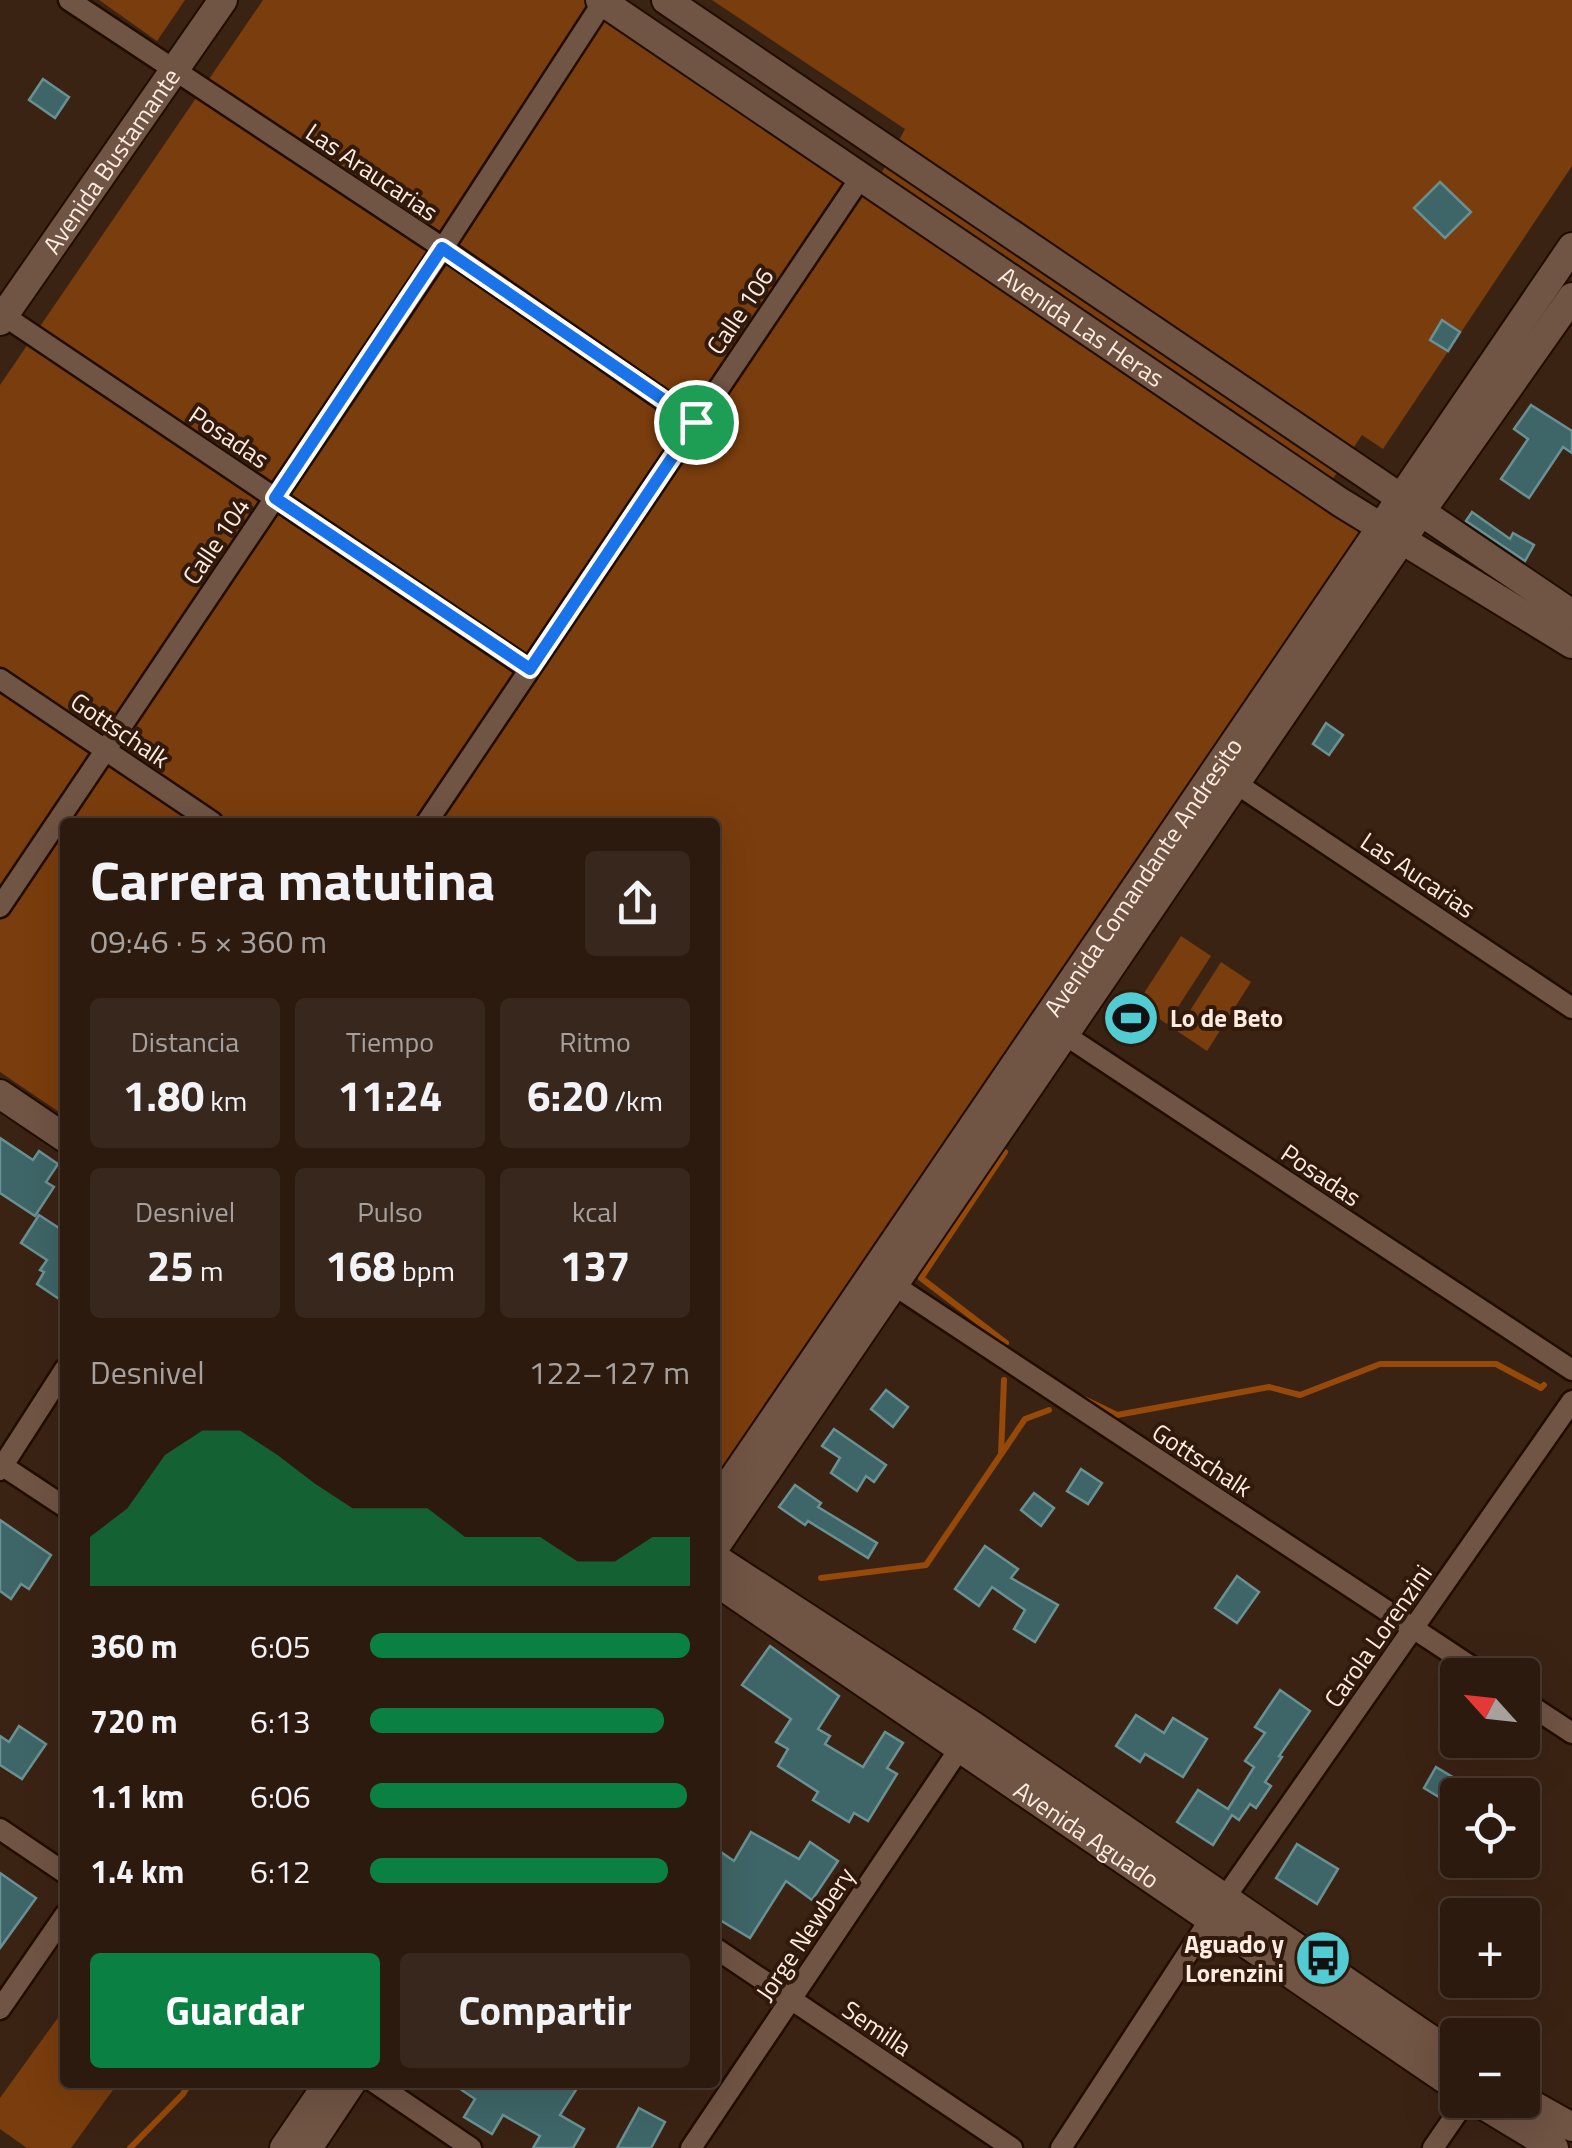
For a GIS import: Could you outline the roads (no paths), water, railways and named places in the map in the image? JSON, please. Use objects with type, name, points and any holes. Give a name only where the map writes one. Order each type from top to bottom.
[{"type":"main road","name":"Avenida Bustamante","points":[[1,316],[223,0]]},
{"type":"main road","name":"Avenida Las Heras","points":[[666,0],[1572,614]]},
{"type":"main road","name":"Avenida Las Heras","points":[[602,1],[1340,502],[1572,644]]},
{"type":"main road","name":"Avenida Comandante Andresito","points":[[720,1498],[1054,1027],[1410,507],[1572,247]]},
{"type":"main road","name":"Avenida Comandante Andresito","points":[[1410,507],[1572,298]]},
{"type":"main road","name":"Avenida Comandante Andresito","points":[[720,1540],[894,1285],[1054,1027],[1237,784],[1392,533]]},
{"type":"main road","points":[[0,1079],[60,1120]]},
{"type":"main road","points":[[0,1094],[60,1135]]},
{"type":"main road","name":"Avenida Aguado","points":[[720,1561],[975,1727],[1440,2075]]},
{"type":"main road","name":"Avenida Aguado","points":[[720,1584],[960,1748],[1440,2047]]},
{"type":"main road","points":[[284,2148],[325,2088]]},
{"type":"main road","points":[[308,2148],[348,2088]]},
{"type":"main road","points":[[1540,2109],[1572,2128]]},
{"type":"main road","points":[[1505,2118],[1554,2148]]},
{"type":"street","name":"Las Araucarias","points":[[69,0],[696,422]]},
{"type":"street","name":"Calle 104","points":[[60,818],[442,248],[602,1]]},
{"type":"street","name":"Calle 106","points":[[430,818],[862,177]]},
{"type":"street","name":"Posadas","points":[[1,316],[530,669]]},
{"type":"street","name":"Gottschalk","points":[[0,679],[206,818]]},
{"type":"street","name":"Las Aucarias","points":[[1237,784],[1572,1008]]},
{"type":"street","name":"Calle 104","points":[[0,908],[60,819]]},
{"type":"street","name":"Posadas","points":[[1054,1027],[1572,1370]]},
{"type":"street","name":"Gottschalk","points":[[894,1285],[1458,1658]]},
{"type":"street","points":[[60,1377],[1,1466],[60,1504]]},
{"type":"street","name":"Carola Lorenzini","points":[[1061,2148],[1216,1910],[1572,1402]]},
{"type":"street","points":[[1540,1712],[1572,1733]]},
{"type":"street","name":"Jorge Newbery","points":[[690,2148],[960,1748]]},
{"type":"street","points":[[0,1829],[60,1870]]},
{"type":"street","points":[[0,2009],[60,1922]]},
{"type":"street","name":"Semilla","points":[[720,1951],[1012,2148]]},
{"type":"street","points":[[383,2088],[471,2148]]},
{"type":"street","points":[[1433,2148],[1454,2118]]},
{"type":"waterway","points":[[1005,1152],[921,1278],[1006,1343]]},
{"type":"waterway","points":[[1082,1398],[1117,1415],[1269,1387],[1300,1395],[1380,1364],[1496,1364],[1541,1388],[1544,1385]]},
{"type":"waterway","points":[[1001,1454],[1004,1380]]},
{"type":"waterway","points":[[821,1578],[926,1565],[1025,1419],[1049,1410]]},
{"type":"waterway","points":[[130,2148],[186,2088]]},
{"type":"place","name":"Lo de Beto","points":[[1131,1018]]},
{"type":"place","name":"Aguado y Lorenzini","points":[[1323,1958]]}]
